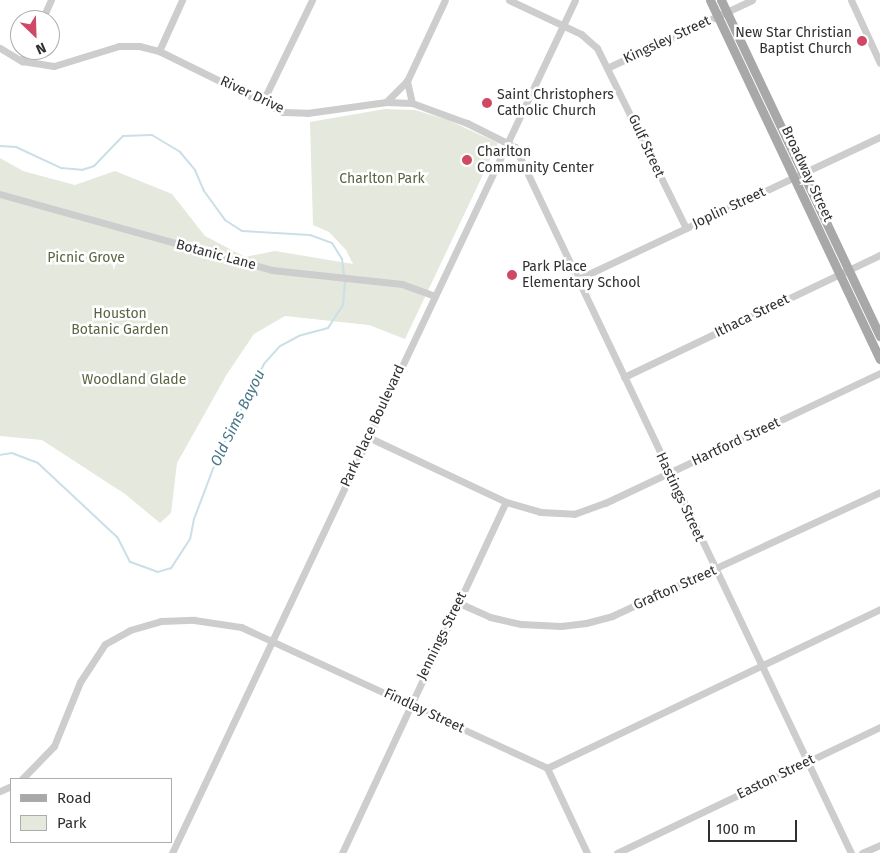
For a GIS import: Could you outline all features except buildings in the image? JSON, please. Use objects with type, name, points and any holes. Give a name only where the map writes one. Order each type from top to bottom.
[{"type":"main road","name":"Broadway Street","points":[[710,0],[722,14],[880,336]]},
{"type":"main road","name":"Broadway Street","points":[[720,0],[722,14]]},
{"type":"main road","name":"Broadway Street","points":[[750,74],[793,178],[880,359]]},
{"type":"street","points":[[159,51],[182,0]]},
{"type":"street","points":[[264,101],[312,0]]},
{"type":"street","points":[[386,102],[407,81],[445,0]]},
{"type":"street","name":"Gulf Street","points":[[509,0],[590,40],[609,67],[686,228]]},
{"type":"street","name":"Park Place Boulevard","points":[[172,853],[575,0]]},
{"type":"street","name":"Kingsley Street","points":[[609,67],[752,0]]},
{"type":"street","points":[[851,0],[880,63]]},
{"type":"street","name":"River Drive","points":[[0,48],[22,61],[54,66],[119,46],[159,51],[283,112],[307,113],[386,102],[412,103],[467,123],[508,143]]},
{"type":"street","points":[[407,81],[412,103]]},
{"type":"street","name":"Joplin Street","points":[[578,280],[880,137]]},
{"type":"street","name":"Hastings Street","points":[[508,143],[520,153],[760,667],[851,853]]},
{"type":"street","name":"Botanic Lane","points":[[0,194],[301,276],[415,286],[436,296]]},
{"type":"street","name":"Ithaca Street","points":[[624,377],[880,255]]},
{"type":"street","name":"Hartford Street","points":[[368,437],[506,502],[540,512],[574,514],[669,474],[880,373]]},
{"type":"street","name":"Grafton Street","points":[[459,603],[506,621],[561,626],[612,616],[715,570],[880,492]]},
{"type":"street","name":"Jennings Street","points":[[342,853],[506,502]]},
{"type":"street","points":[[587,853],[547,768],[880,609]]},
{"type":"street","name":"Findlay Street","points":[[23,778],[54,746],[92,660],[105,644],[117,636],[161,621],[194,620],[241,627],[547,768]]},
{"type":"street","name":"Easton Street","points":[[617,853],[880,727]]},
{"type":"street","points":[[862,853],[880,845]]},
{"type":"green space","name":"Houston Botanic Garden","points":[[385,109],[415,110],[448,120],[498,143],[405,339],[369,325],[285,316],[254,334],[227,374],[177,463],[171,513],[160,523],[125,494],[42,440],[0,436],[0,158],[23,171],[75,185],[115,171],[172,194],[205,236],[245,257],[275,251],[353,264],[346,250],[329,232],[313,225],[310,122]]},
{"type":"waterway","name":"Old Sims Bayou","points":[[0,146],[16,147],[61,168],[82,170],[94,166],[123,136],[152,135],[180,152],[195,170],[204,191],[225,220],[242,231],[310,235],[332,243],[342,259],[345,282],[343,305],[328,328],[299,336],[280,346],[264,364],[219,453],[194,519],[190,539],[171,568],[158,572],[130,562],[117,537],[38,463],[12,453],[0,455]]},
{"type":"place","name":"New Star Christian Baptist Church","points":[[862,41]]},
{"type":"place","name":"Saint Christophers Catholic Church","points":[[487,103]]},
{"type":"place","name":"Charlton Community Center","points":[[467,160]]},
{"type":"place","name":"Park Place Elementary School","points":[[512,275]]},
{"type":"park label","name":"Charlton Park","points":[[382,179]]},
{"type":"park label","name":"Picnic Grove","points":[[86,258]]},
{"type":"park label","name":"Woodland Glade","points":[[134,380]]}]
